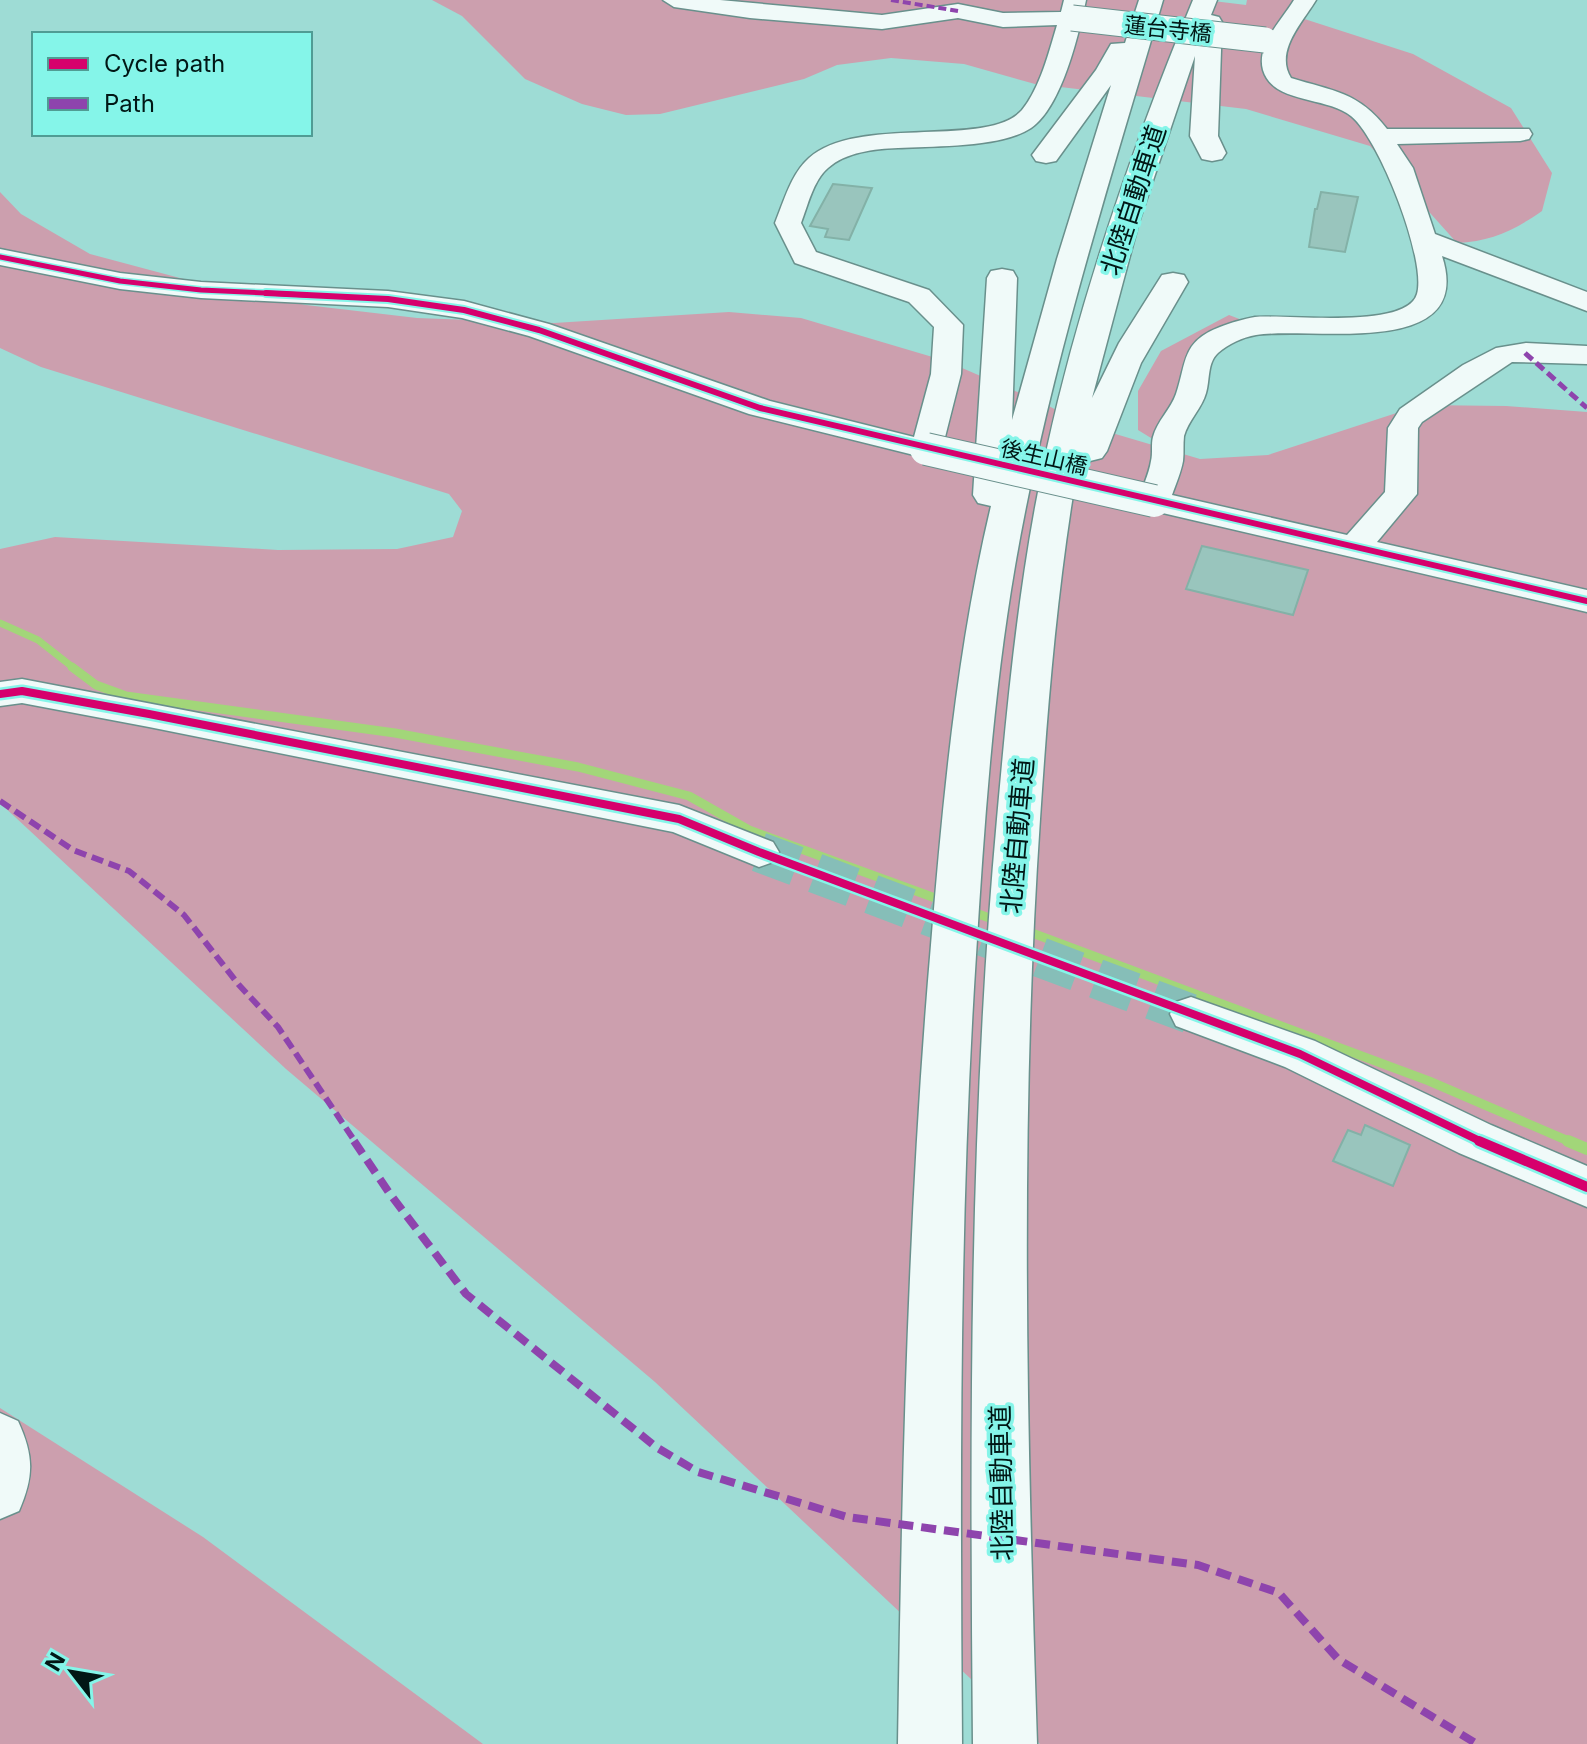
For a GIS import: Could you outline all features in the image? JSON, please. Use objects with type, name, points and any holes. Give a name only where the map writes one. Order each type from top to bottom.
[{"type":"highway","points":[[1046,155],[1108,72],[1130,32],[1141,0]]},
{"type":"highway","name":"北陸自動車道","points":[[930,1744],[931,1489],[939,1196],[949,991],[964,814],[982,661],[1005,523],[1031,414],[1095,182],[1151,0]]},
{"type":"highway","name":"北陸自動車道","points":[[1005,1744],[999,1214],[1005,997],[1031,674],[1064,451],[1105,284],[1125,217],[1205,0]]},
{"type":"highway","points":[[1212,153],[1204,136],[1207,48],[1215,0]]},
{"type":"highway","points":[[982,661],[1002,278]]},
{"type":"highway","points":[[1018,815],[1054,609],[1086,462],[1120,368],[1143,325],[1173,282]]},
{"type":"street","name":"蓮台寺橋","points":[[674,0],[750,11],[882,22],[958,11],[1003,20],[1073,9],[1271,41]]},
{"type":"street","points":[[1154,501],[1167,463],[1169,435],[1191,394],[1197,361],[1206,348],[1228,334],[1255,326],[1358,326],[1392,321],[1419,311],[1431,298],[1433,272],[1400,168],[1380,137],[1360,111],[1340,101],[1282,83],[1276,76],[1271,41],[1305,0]]},
{"type":"street","points":[[926,449],[946,374],[949,325],[936,308],[919,296],[805,257],[788,223],[808,177],[818,164],[831,156],[873,143],[971,134],[1022,124],[1032,114],[1066,43],[1073,9]]},
{"type":"street","points":[[1380,137],[1520,134]]},
{"type":"street","points":[[1422,239],[1587,302]]},
{"type":"street","name":"後生山橋","points":[[0,257],[77,274],[201,290],[388,299],[464,310],[539,330],[760,408],[1587,601]]},
{"type":"street","points":[[1355,547],[1401,494],[1403,428],[1411,416],[1503,354],[1587,355]]},
{"type":"street","points":[[0,694],[22,691],[135,711],[679,819],[759,852]]},
{"type":"street","points":[[1191,1014],[1300,1054],[1475,1139],[1587,1187]]},
{"type":"street","points":[[0,1438],[6,1471],[0,1493]]},
{"type":"shaded area","points":[[432,0],[1205,0],[1246,5],[1247,0],[1296,0],[1289,14],[1413,54],[1511,108],[1552,173],[1542,211],[1501,234],[1457,243],[1370,146],[1246,109],[1035,84],[964,64],[891,58],[837,65],[804,79],[660,114],[626,115],[582,104],[525,79],[462,16]]},
{"type":"shaded area","points":[[0,192],[21,214],[90,254],[206,285],[306,305],[417,318],[554,323],[729,312],[801,318],[946,361],[1043,403],[1085,425],[1200,459],[1268,455],[1421,405],[1506,406],[1587,412],[1587,1744],[1040,1744],[655,1382],[286,1069],[0,803],[0,549],[55,537],[278,550],[397,549],[453,537],[462,511],[449,494],[41,367],[0,348]]},
{"type":"shaded area","points":[[1229,315],[1242,320],[1204,340],[1162,431],[1151,438],[1138,430],[1138,391],[1161,351]]},
{"type":"shaded area","points":[[0,1408],[203,1537],[483,1744],[0,1744]]},
{"type":"building","points":[[833,184],[872,188],[849,240],[825,237],[828,229],[810,226]]},
{"type":"building","points":[[1321,192],[1358,197],[1345,252],[1309,247]]},
{"type":"building","points":[[1202,546],[1308,570],[1293,615],[1186,589]]},
{"type":"building","points":[[1365,1125],[1410,1145],[1393,1186],[1333,1161],[1348,1130],[1361,1135]]},
{"type":"waterway","points":[[0,623],[38,640],[75,669]]},
{"type":"waterway","points":[[72,667],[96,685],[126,696],[395,733],[578,767],[689,796],[749,830],[946,902]]},
{"type":"waterway","points":[[967,910],[998,921]]},
{"type":"waterway","points":[[1024,930],[1429,1081],[1573,1143]]},
{"type":"waterway","points":[[1568,1141],[1587,1149]]},
{"type":"tunnel","points":[[759,852],[1191,1014]]},
{"type":"marked path","points":[[891,0],[958,11]]},
{"type":"marked path","points":[[1525,353],[1587,408]]},
{"type":"marked path","points":[[0,801],[73,850],[129,871],[184,915],[239,985],[278,1027],[390,1194],[466,1294],[656,1447],[698,1472],[847,1517],[1198,1565],[1279,1593],[1338,1659],[1477,1744]]},
{"type":"cycle path","points":[[0,257],[120,281],[201,290],[388,299],[464,310],[539,330],[760,408],[1587,601]]},
{"type":"cycle path","points":[[0,694],[22,691],[149,714],[679,819],[759,852],[1300,1054],[1475,1139],[1587,1187]]}]
